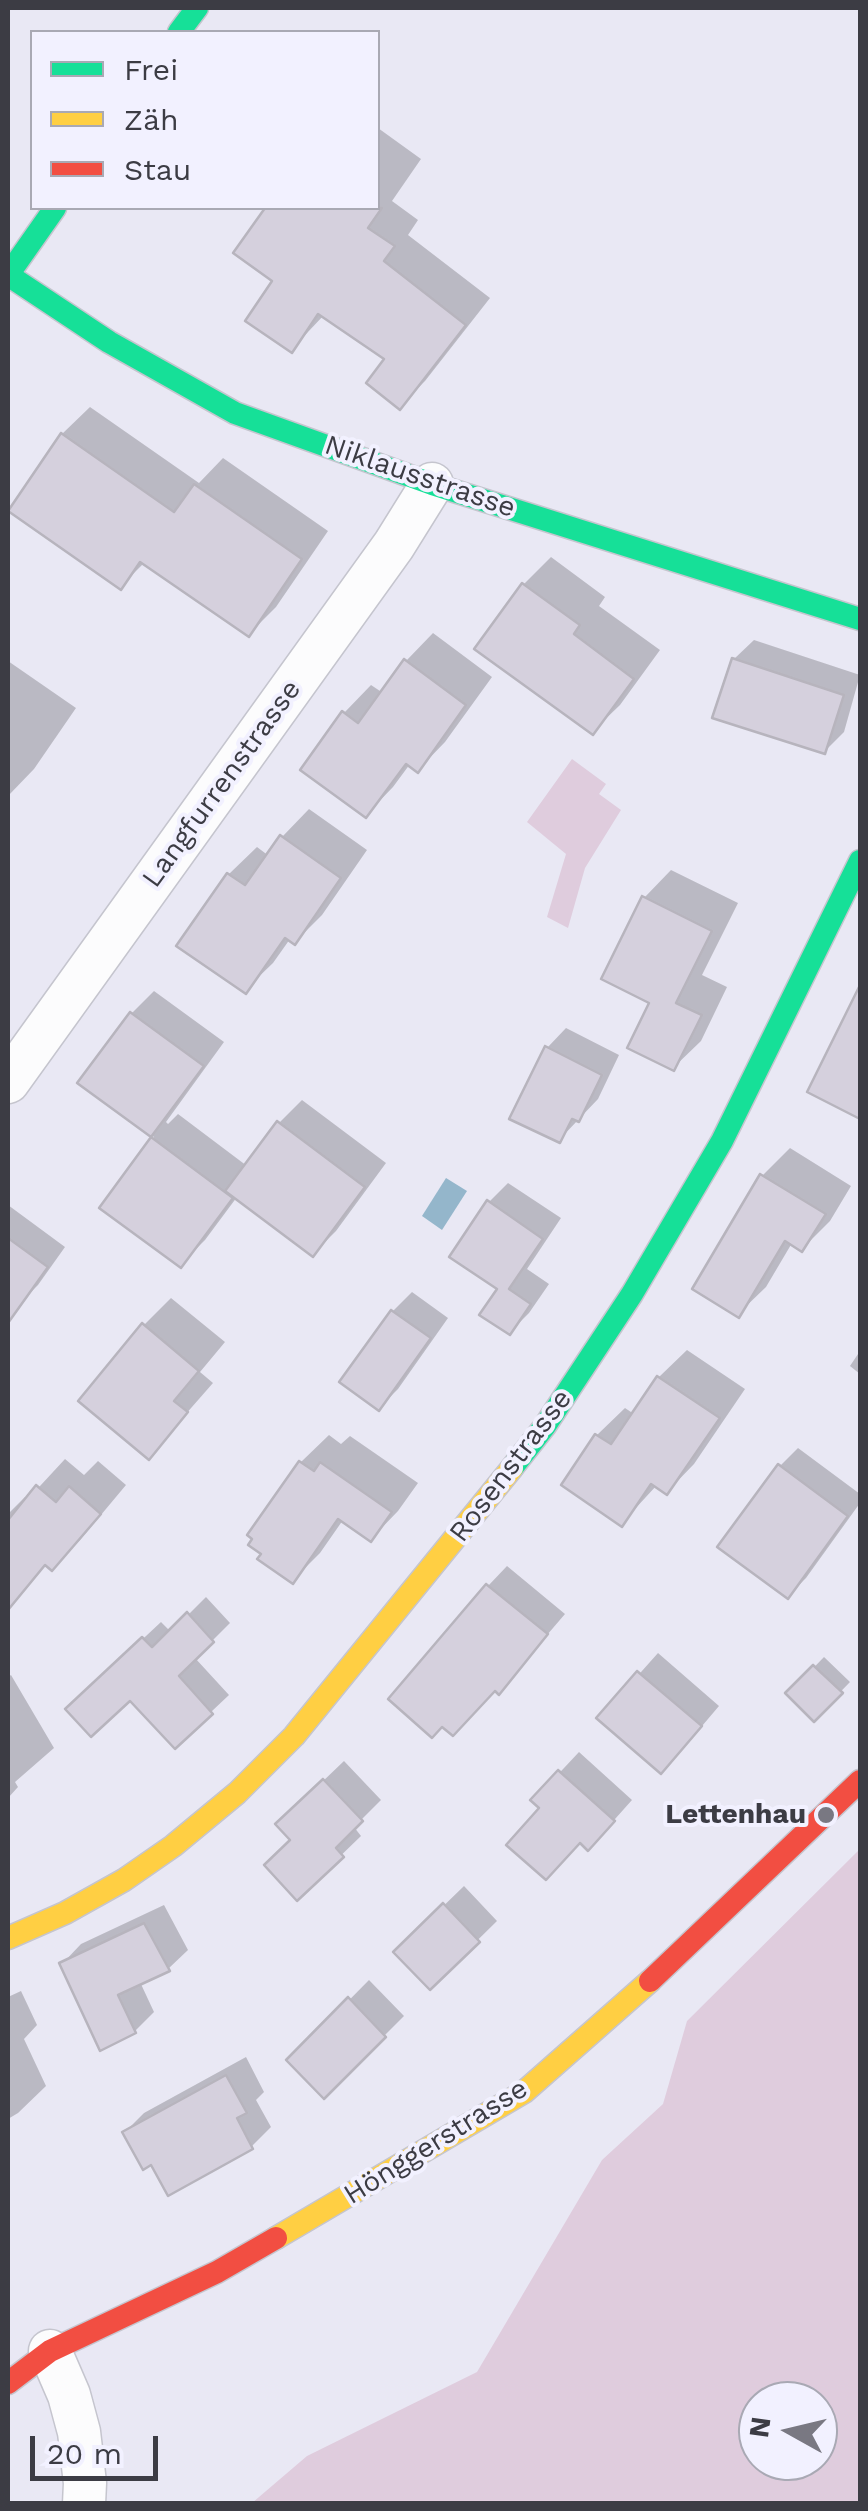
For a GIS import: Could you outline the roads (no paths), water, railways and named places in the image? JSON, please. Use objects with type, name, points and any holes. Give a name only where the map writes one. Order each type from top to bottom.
[{"type":"street","points":[[181,30],[197,8]]},
{"type":"street","points":[[8,275],[54,210]]},
{"type":"street","name":"Niklausstrasse","points":[[8,275],[109,342],[235,413],[432,484],[860,618]]},
{"type":"street","name":"Langfurrenstrasse","points":[[8,1082],[384,560],[432,484]]},
{"type":"street","name":"Rosenstrasse","points":[[8,1938],[66,1913],[124,1880],[173,1846],[237,1792],[303,1725],[500,1483],[545,1426],[632,1294],[713,1156],[777,1036],[860,861]]},
{"type":"street","name":"Hönggerstrasse","points":[[8,2383],[50,2351],[217,2272],[524,2092],[675,1959],[860,1781]]},
{"type":"street","points":[[50,2351],[69,2395],[79,2432],[84,2504]]},
{"type":"street","name":"Hönggerstrasse","points":[[8,2356],[50,2351]]},
{"type":"water","points":[[446,1178],[467,1191],[442,1230],[422,1216]]},
{"type":"place","name":"Lettenhau","points":[[826,1815]]}]
